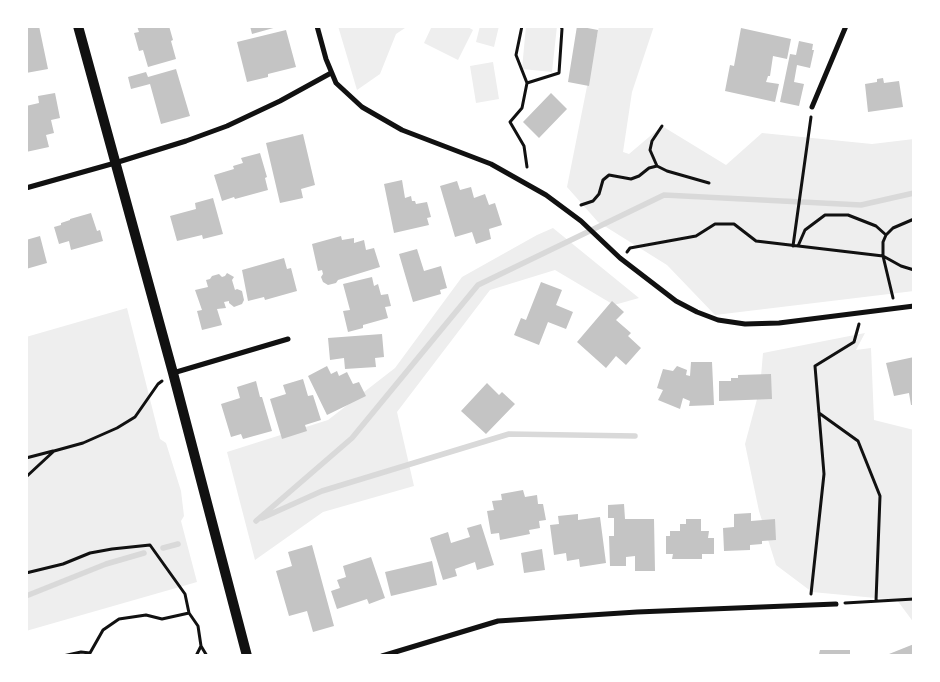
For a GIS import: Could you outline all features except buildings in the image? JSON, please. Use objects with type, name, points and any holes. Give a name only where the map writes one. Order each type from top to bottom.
[{"type":"main road","points":[[78,26],[173,373],[247,656]]},
{"type":"street","points":[[317,26],[331,73],[336,83],[362,107],[402,130],[491,164],[546,194],[581,221],[620,258],[676,301],[697,312],[718,320],[745,324],[780,324],[914,306]]},
{"type":"street","points":[[812,107],[846,26]]},
{"type":"street","points":[[26,188],[115,163],[227,126],[280,101],[331,73]]},
{"type":"street","points":[[173,373],[288,339]]},
{"type":"street","points":[[382,656],[498,621],[637,612],[836,604]]},
{"type":"path","points":[[522,26],[516,55],[527,83],[522,108],[510,122],[524,146],[526,167]]},
{"type":"path","points":[[527,83],[559,73],[562,29],[560,26]]},
{"type":"path","points":[[793,246],[812,107]]},
{"type":"path","points":[[662,126],[652,141],[650,150],[657,166],[667,171],[709,183]]},
{"type":"path","points":[[581,205],[593,201],[599,194],[602,180],[609,175],[631,179],[639,176],[649,168],[657,166]]},
{"type":"path","points":[[798,246],[805,230],[826,215],[848,215],[876,226],[886,235]]},
{"type":"path","points":[[895,308],[882,256],[883,242],[886,235],[893,228],[914,220]]},
{"type":"path","points":[[620,258],[630,248],[696,236],[715,224],[734,224],[756,241],[882,256],[901,266],[914,270]]},
{"type":"path","points":[[810,605],[824,474],[814,366],[854,342],[862,312]]},
{"type":"path","points":[[26,458],[83,443],[117,428],[134,417],[158,384]]},
{"type":"path","points":[[819,412],[858,441],[880,496],[876,601]]},
{"type":"path","points":[[26,477],[54,451]]},
{"type":"path","points":[[26,573],[63,564],[90,553],[150,545],[185,594],[189,613],[198,626],[201,646],[207,656]]},
{"type":"path","points":[[836,604],[914,599]]},
{"type":"path","points":[[63,656],[81,652],[90,653],[103,630],[119,619],[146,615],[162,619],[189,613]]},
{"type":"path","points":[[196,656],[201,646]]},
{"type":"shaded area","points":[[338,26],[408,26],[396,34],[380,74],[357,90]]},
{"type":"shaded area","points":[[432,26],[466,26],[473,30],[458,60],[424,43]]},
{"type":"shaded area","points":[[480,26],[499,26],[494,47],[476,42]]},
{"type":"shaded area","points":[[526,26],[557,26],[552,72],[522,69]]},
{"type":"shaded area","points":[[599,26],[654,26],[632,92],[623,152],[629,154],[662,126],[726,165],[762,133],[872,144],[914,139],[914,291],[715,315],[667,265],[598,222],[567,187]]},
{"type":"shaded area","points":[[493,62],[499,99],[476,103],[470,66]]},
{"type":"shaded area","points":[[553,228],[639,298],[614,305],[555,270],[490,290],[397,412],[414,486],[323,512],[255,560],[227,452],[328,420],[395,368],[462,277]]},
{"type":"shaded area","points":[[127,308],[160,439],[166,443],[181,491],[184,516],[181,521],[197,582],[26,631],[26,337]]},
{"type":"shaded area","points":[[865,333],[856,350],[871,348],[874,420],[914,430],[914,623],[897,600],[812,592],[776,565],[759,511],[745,444],[760,388],[763,353]]},
{"type":"waterway","points":[[256,521],[352,438],[478,285],[664,195],[861,205],[914,193]]},
{"type":"waterway","points":[[262,518],[322,491],[509,434],[635,436]]},
{"type":"waterway","points":[[163,548],[178,544]]},
{"type":"waterway","points":[[26,596],[106,564],[144,553]]}]
